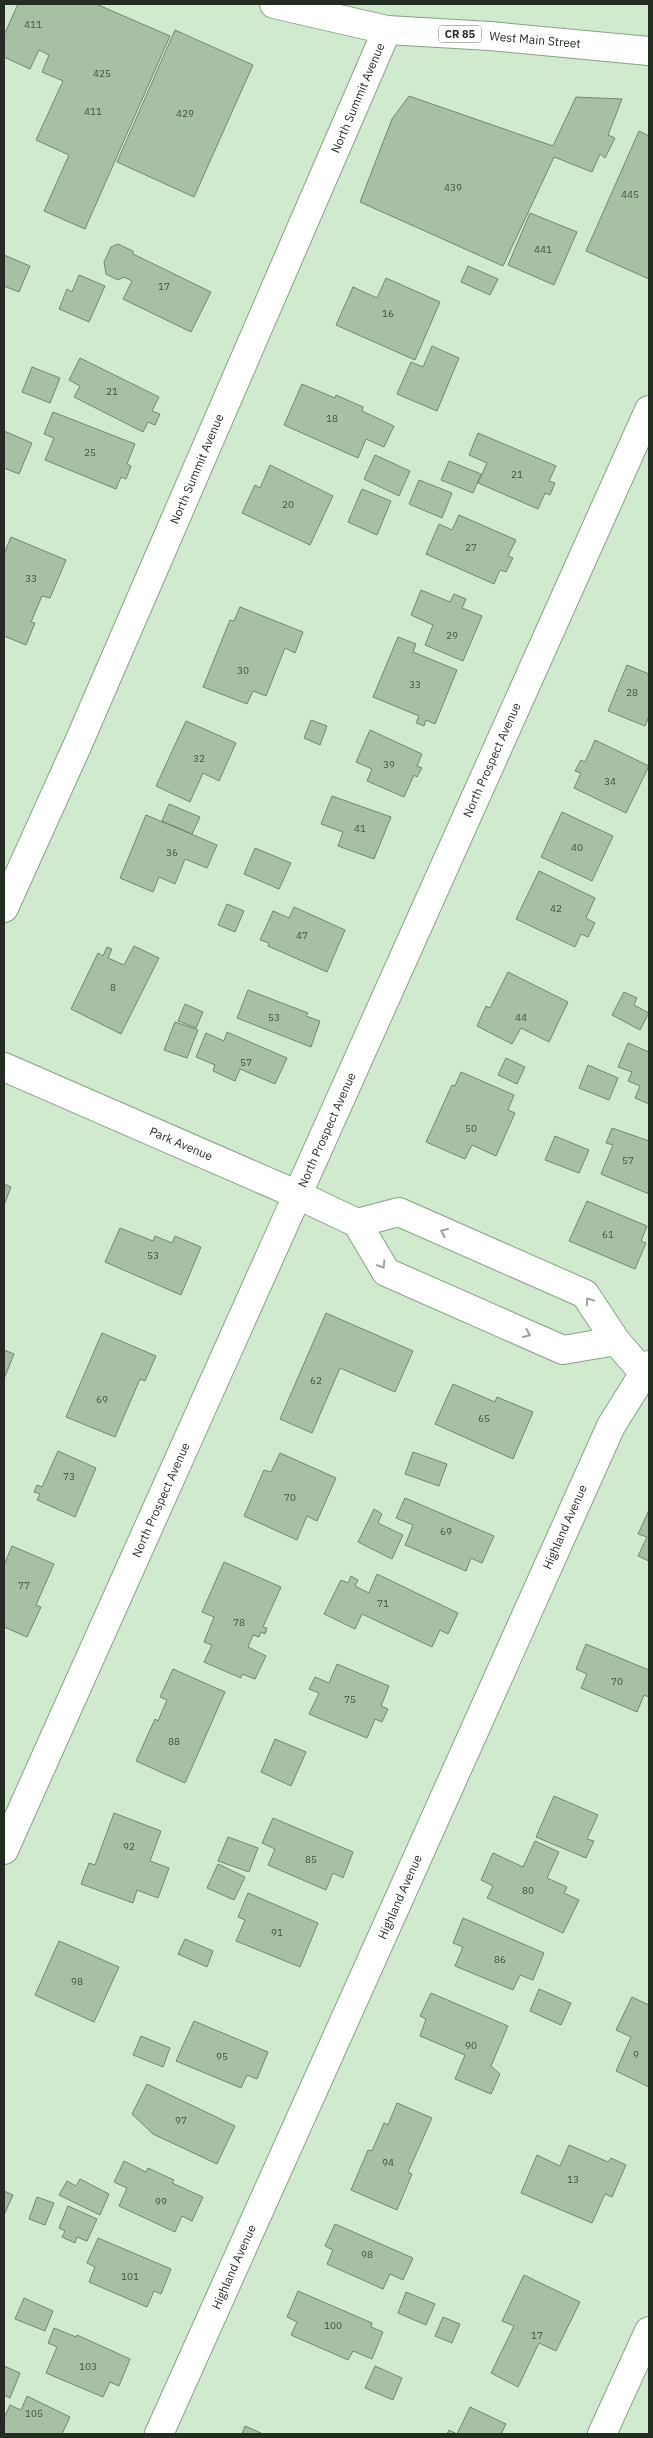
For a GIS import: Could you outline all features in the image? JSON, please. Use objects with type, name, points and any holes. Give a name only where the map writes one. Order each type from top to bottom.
[{"type":"street","name":"West Main Street","points":[[274,4],[387,30],[490,36],[649,51]]},
{"type":"street","name":"North Summit Avenue","points":[[4,908],[78,744],[387,30]]},
{"type":"street","name":"North Prospect Avenue","points":[[4,1850],[649,410]]},
{"type":"street","name":"Park Avenue","points":[[4,1067],[298,1194],[357,1223]]},
{"type":"street","points":[[616,1341],[563,1350],[386,1272],[357,1223],[399,1212],[585,1294],[616,1341],[648,1372]]},
{"type":"street","name":"Highland Avenue","points":[[159,2434],[611,1426],[648,1372]]},
{"type":"street","points":[[602,2434],[649,2331]]},
{"type":"building","points":[[18,4],[96,4],[170,36],[85,229],[44,211],[69,155],[36,140],[63,81],[42,72],[49,55],[39,50],[30,69],[4,57],[4,35]]},
{"type":"building","points":[[175,30],[253,65],[194,197],[117,162]]},
{"type":"building","points":[[409,96],[553,146],[576,97],[622,99],[608,135],[615,138],[605,158],[600,154],[592,172],[554,157],[503,266],[360,202],[392,119]]},
{"type":"building","points":[[639,131],[649,136],[649,279],[586,251]]},
{"type":"building","points":[[530,213],[577,232],[554,285],[508,265]]},
{"type":"building","points":[[118,244],[133,251],[133,254],[211,292],[191,332],[123,299],[132,281],[124,277],[118,280],[106,274],[104,262],[111,247]]},
{"type":"building","points":[[4,255],[30,266],[19,292],[4,286]]},
{"type":"building","points":[[468,266],[498,279],[490,295],[461,282]]},
{"type":"building","points":[[79,275],[105,286],[89,322],[59,309],[67,289],[72,292]]},
{"type":"building","points":[[386,278],[440,302],[415,360],[336,325],[353,287],[377,298]]},
{"type":"building","points":[[432,346],[459,358],[437,411],[397,394],[411,362],[423,367]]},
{"type":"building","points":[[80,358],[159,397],[152,411],[160,414],[155,425],[148,422],[143,432],[74,397],[80,386],[69,380]]},
{"type":"building","points":[[32,367],[60,378],[50,403],[22,392]]},
{"type":"building","points":[[302,384],[335,398],[336,395],[363,407],[362,411],[394,426],[384,447],[366,439],[358,458],[284,425]]},
{"type":"building","points":[[53,412],[135,444],[127,464],[131,466],[126,479],[121,477],[116,489],[45,460],[54,438],[44,434]]},
{"type":"building","points":[[4,431],[32,443],[19,474],[4,468]]},
{"type":"building","points":[[478,433],[556,466],[549,481],[555,483],[550,495],[545,493],[538,509],[478,483],[487,463],[469,455]]},
{"type":"building","points":[[375,455],[410,471],[399,496],[364,479]]},
{"type":"building","points":[[449,461],[481,474],[473,493],[441,480]]},
{"type":"building","points":[[270,465],[333,496],[310,545],[242,513],[255,485],[260,488]]},
{"type":"building","points":[[419,480],[452,493],[442,518],[409,504]]},
{"type":"building","points":[[362,489],[391,501],[377,535],[348,522]]},
{"type":"building","points":[[459,515],[516,540],[508,556],[513,558],[506,572],[500,570],[494,584],[426,554],[439,524],[452,530]]},
{"type":"building","points":[[11,537],[66,560],[50,598],[42,596],[31,622],[35,623],[26,645],[4,636],[4,554]]},
{"type":"building","points":[[421,590],[450,602],[454,594],[466,599],[462,608],[482,616],[463,661],[425,645],[433,625],[411,615]]},
{"type":"building","points":[[240,607],[303,632],[295,653],[285,648],[266,696],[253,691],[247,704],[203,687],[230,620],[234,621]]},
{"type":"building","points":[[398,637],[416,644],[413,652],[457,670],[435,724],[426,720],[424,726],[416,723],[419,716],[373,697]]},
{"type":"building","points":[[627,665],[649,674],[649,716],[645,726],[608,711]]},
{"type":"building","points":[[311,720],[327,726],[320,745],[304,738]]},
{"type":"building","points":[[186,721],[236,743],[219,781],[203,773],[190,802],[156,786]]},
{"type":"building","points":[[370,730],[422,754],[417,766],[422,768],[417,777],[414,775],[404,797],[367,781],[372,769],[356,762]]},
{"type":"building","points":[[595,740],[649,766],[626,813],[574,788],[581,773],[575,771],[581,760],[585,762]]},
{"type":"building","points":[[332,796],[391,817],[374,859],[338,846],[343,832],[321,824]]},
{"type":"building","points":[[169,804],[200,817],[192,834],[162,821]]},
{"type":"building","points":[[562,812],[613,836],[592,881],[541,857]]},
{"type":"building","points":[[146,815],[217,845],[207,868],[185,859],[175,884],[159,877],[153,892],[120,878]]},
{"type":"building","points":[[255,848],[291,863],[279,889],[244,874]]},
{"type":"building","points":[[539,871],[595,898],[586,918],[595,923],[588,937],[581,934],[575,947],[516,919]]},
{"type":"building","points":[[227,904],[244,911],[235,932],[218,925]]},
{"type":"building","points":[[294,907],[345,930],[327,972],[268,946],[269,943],[260,940],[273,911],[289,918]]},
{"type":"building","points":[[134,946],[159,958],[121,1034],[71,1009],[98,953],[103,956],[107,947],[112,949],[108,958],[124,965]]},
{"type":"building","points":[[508,972],[568,1002],[549,1042],[521,1028],[512,1044],[477,1026],[486,1006],[490,1008]]},
{"type":"building","points":[[248,990],[308,1013],[306,1016],[320,1021],[311,1047],[237,1018]]},
{"type":"building","points":[[624,992],[637,998],[634,1005],[649,1013],[640,1030],[612,1015]]},
{"type":"building","points":[[185,1004],[203,1012],[196,1028],[178,1021]]},
{"type":"building","points":[[175,1022],[198,1030],[187,1058],[164,1050]]},
{"type":"building","points":[[227,1032],[287,1058],[275,1084],[240,1069],[235,1081],[213,1071],[215,1065],[196,1057],[206,1033],[224,1041]]},
{"type":"building","points":[[628,1043],[649,1052],[649,1104],[635,1098],[640,1086],[628,1081],[632,1072],[618,1067]]},
{"type":"building","points":[[506,1058],[525,1067],[517,1084],[498,1075]]},
{"type":"building","points":[[588,1065],[618,1078],[609,1100],[579,1088]]},
{"type":"building","points":[[461,1072],[514,1095],[508,1110],[515,1113],[496,1156],[472,1145],[465,1159],[426,1142],[452,1085],[455,1086]]},
{"type":"building","points":[[612,1128],[649,1141],[649,1194],[601,1174],[613,1145],[606,1143]]},
{"type":"building","points":[[555,1136],[589,1150],[579,1173],[545,1160]]},
{"type":"building","points":[[4,1184],[11,1187],[4,1205]]},
{"type":"building","points":[[587,1201],[647,1226],[641,1241],[646,1243],[635,1269],[569,1241]]},
{"type":"building","points":[[120,1228],[153,1241],[155,1236],[172,1243],[175,1236],[201,1247],[181,1295],[105,1262]]},
{"type":"building","points":[[326,1313],[413,1351],[395,1392],[340,1368],[312,1433],[280,1419]]},
{"type":"building","points":[[102,1333],[156,1356],[145,1381],[140,1379],[115,1437],[66,1417]]},
{"type":"building","points":[[4,1350],[14,1354],[4,1379]]},
{"type":"building","points":[[453,1384],[495,1402],[497,1397],[533,1412],[513,1459],[435,1424]]},
{"type":"building","points":[[58,1451],[96,1468],[75,1517],[37,1500],[40,1494],[34,1492],[37,1485],[42,1487]]},
{"type":"building","points":[[413,1452],[447,1464],[439,1486],[405,1474]]},
{"type":"building","points":[[280,1453],[336,1478],[317,1521],[307,1516],[297,1540],[244,1516],[264,1470],[271,1472]]},
{"type":"building","points":[[405,1498],[494,1536],[482,1563],[471,1558],[466,1571],[405,1545],[413,1525],[396,1518]]},
{"type":"building","points":[[374,1509],[382,1514],[378,1523],[403,1535],[392,1559],[358,1542]]},
{"type":"building","points":[[649,1510],[649,1561],[638,1556],[647,1537],[638,1534]]},
{"type":"building","points":[[12,1546],[54,1564],[36,1605],[41,1607],[27,1637],[4,1627],[4,1565]]},
{"type":"building","points":[[224,1562],[281,1587],[263,1627],[267,1628],[265,1634],[261,1632],[259,1637],[253,1635],[248,1647],[266,1656],[255,1679],[242,1674],[241,1678],[204,1662],[212,1645],[204,1642],[214,1617],[202,1612]]},
{"type":"building","points":[[377,1574],[458,1613],[448,1634],[440,1630],[432,1647],[362,1614],[355,1629],[324,1614],[341,1580],[348,1583],[351,1576],[358,1580],[355,1586],[369,1593]]},
{"type":"building","points":[[586,1644],[649,1670],[649,1697],[644,1695],[637,1712],[581,1688],[587,1674],[576,1669]]},
{"type":"building","points":[[337,1664],[389,1686],[381,1706],[388,1709],[382,1722],[375,1719],[367,1738],[309,1714],[319,1693],[309,1689],[315,1677],[329,1683]]},
{"type":"building","points":[[173,1669],[225,1692],[185,1783],[136,1761],[155,1719],[158,1721],[167,1700],[160,1697]]},
{"type":"building","points":[[275,1739],[306,1752],[291,1786],[261,1772]]},
{"type":"building","points":[[554,1796],[598,1815],[587,1839],[594,1841],[586,1858],[536,1837]]},
{"type":"building","points":[[114,1813],[161,1831],[150,1861],[169,1868],[158,1898],[137,1890],[133,1903],[81,1884],[89,1863],[95,1865]]},
{"type":"building","points":[[273,1818],[353,1852],[343,1878],[333,1873],[326,1890],[268,1865],[275,1849],[262,1843]]},
{"type":"building","points":[[228,1837],[258,1848],[249,1872],[218,1861]]},
{"type":"building","points":[[535,1841],[559,1852],[547,1878],[567,1887],[564,1893],[579,1900],[563,1933],[487,1898],[493,1886],[481,1880],[493,1853],[523,1867]]},
{"type":"building","points":[[218,1864],[245,1877],[234,1900],[207,1888]]},
{"type":"building","points":[[248,1893],[318,1923],[300,1967],[236,1941],[245,1920],[238,1917]]},
{"type":"building","points":[[463,1918],[544,1953],[533,1980],[520,1975],[513,1990],[455,1966],[463,1947],[453,1943]]},
{"type":"building","points":[[185,1939],[213,1951],[207,1967],[178,1954]]},
{"type":"building","points":[[59,1941],[119,1967],[94,2022],[35,1995]]},
{"type":"building","points":[[539,1989],[571,2003],[561,2025],[530,2011]]},
{"type":"building","points":[[431,1993],[508,2026],[491,2066],[500,2074],[491,2094],[455,2079],[465,2055],[420,2036],[426,2019],[420,2016]]},
{"type":"building","points":[[632,1997],[649,2005],[649,2087],[616,2071],[631,2037],[616,2030]]},
{"type":"building","points":[[194,2021],[268,2052],[257,2079],[247,2075],[241,2088],[176,2061]]},
{"type":"building","points":[[141,2036],[170,2048],[163,2067],[133,2055]]},
{"type":"building","points":[[147,2084],[235,2126],[217,2164],[153,2134],[132,2114]]},
{"type":"building","points":[[397,2103],[432,2118],[408,2172],[412,2174],[397,2210],[351,2190],[368,2150],[372,2151],[384,2123],[388,2125]]},
{"type":"building","points":[[569,2145],[608,2162],[611,2158],[626,2165],[612,2197],[605,2194],[592,2223],[521,2193],[537,2155],[560,2166]]},
{"type":"building","points":[[124,2161],[146,2172],[148,2168],[174,2180],[172,2183],[203,2197],[192,2221],[182,2216],[175,2232],[119,2206],[127,2188],[114,2182]]},
{"type":"building","points":[[80,2179],[109,2194],[100,2215],[59,2195],[67,2181],[76,2186]]},
{"type":"building","points":[[4,2191],[13,2195],[4,2215]]},
{"type":"building","points":[[37,2197],[54,2203],[45,2225],[29,2219]]},
{"type":"building","points":[[68,2206],[97,2219],[87,2241],[77,2237],[75,2243],[62,2237],[65,2231],[59,2228]]},
{"type":"building","points":[[335,2224],[413,2258],[403,2280],[390,2274],[383,2289],[327,2264],[333,2250],[325,2246]]},
{"type":"building","points":[[98,2238],[171,2269],[161,2294],[154,2291],[147,2307],[89,2282],[95,2267],[87,2263]]},
{"type":"building","points":[[524,2275],[580,2302],[556,2351],[539,2343],[518,2387],[491,2373],[514,2326],[502,2321]]},
{"type":"building","points":[[298,2291],[372,2323],[371,2327],[383,2332],[372,2359],[353,2351],[348,2360],[291,2335],[297,2322],[287,2317]]},
{"type":"building","points":[[406,2292],[435,2304],[426,2325],[398,2313]]},
{"type":"building","points":[[24,2298],[53,2311],[45,2331],[15,2319]]},
{"type":"building","points":[[443,2317],[460,2324],[452,2343],[435,2336]]},
{"type":"building","points":[[54,2328],[76,2337],[77,2335],[130,2359],[119,2386],[110,2382],[103,2397],[46,2373],[57,2347],[48,2343]]},
{"type":"building","points":[[4,2366],[20,2373],[10,2398],[4,2395]]},
{"type":"building","points":[[375,2366],[402,2378],[393,2400],[365,2388]]},
{"type":"building","points":[[27,2396],[70,2417],[62,2434],[4,2434],[4,2418],[10,2405],[21,2410]]},
{"type":"building","points":[[470,2407],[506,2424],[501,2434],[457,2434]]},
{"type":"building","points":[[245,2426],[263,2434],[242,2434]]},
{"type":"building","points":[[449,2430],[457,2434],[447,2434]]}]
